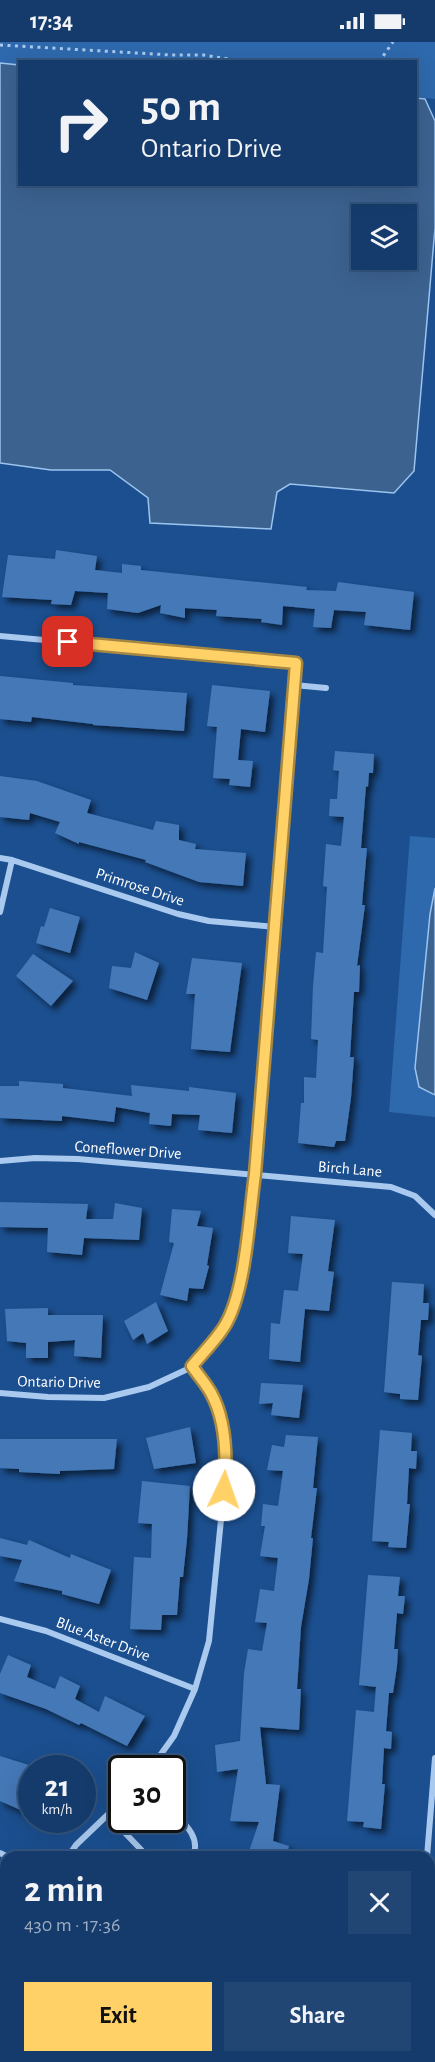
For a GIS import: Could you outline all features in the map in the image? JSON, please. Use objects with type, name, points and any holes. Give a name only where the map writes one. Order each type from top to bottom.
[{"type":"street","name":"Ontario Drive","points":[[0,636],[296,663],[255,1174],[239,1287],[225,1326],[192,1366],[149,1386],[104,1398],[0,1393]]},
{"type":"street","points":[[294,685],[326,688]]},
{"type":"street","name":"Primrose Drive","points":[[0,858],[178,914],[209,921],[275,927]]},
{"type":"street","points":[[0,912],[12,860]]},
{"type":"street","name":"Coneflower Drive","points":[[0,1161],[35,1158],[78,1159],[255,1174]]},
{"type":"street","name":"Birch Lane","points":[[255,1174],[391,1187],[415,1196],[435,1215]]},
{"type":"street","points":[[160,1755],[174,1736],[195,1689],[209,1641],[226,1469],[223,1426],[212,1395],[192,1366]]},
{"type":"street","name":"Blue Aster Drive","points":[[0,1618],[46,1631],[195,1689]]},
{"type":"street","points":[[427,1851],[435,1758]]},
{"type":"street","points":[[72,1851],[108,1815]]},
{"type":"street","points":[[186,1826],[193,1833],[196,1851]]},
{"type":"street","points":[[125,1833],[142,1851]]},
{"type":"path","points":[[380,60],[393,42]]},
{"type":"path","points":[[0,45],[203,55],[235,60]]},
{"type":"shaded area","points":[[0,42],[435,42],[435,99],[417,97],[417,60],[18,60],[18,65],[0,63]]},
{"type":"shaded area","points":[[0,63],[18,65],[18,186],[417,186],[417,98],[425,99],[435,121],[435,228],[414,471],[394,493],[290,484],[277,492],[271,529],[150,523],[148,498],[110,470],[51,470],[0,463]]},
{"type":"shaded area","points":[[410,836],[435,838],[435,1117],[389,1112]]},
{"type":"shaded area","points":[[435,888],[435,1095],[419,1087],[415,1068],[430,914]]},
{"type":"building","points":[[56,550],[97,556],[95,570],[122,573],[122,564],[141,566],[141,570],[307,587],[306,590],[336,591],[338,582],[414,592],[410,630],[364,625],[366,612],[334,610],[331,628],[313,627],[315,609],[283,606],[282,625],[261,622],[262,619],[216,616],[217,610],[185,608],[185,618],[160,613],[161,605],[138,613],[107,609],[108,593],[75,591],[71,605],[51,604],[52,600],[2,597],[8,555],[55,559]]},
{"type":"building","points":[[0,676],[73,683],[73,685],[187,693],[184,731],[93,725],[32,717],[31,722],[0,719]]},
{"type":"building","points":[[212,685],[270,691],[265,732],[241,729],[238,760],[253,761],[250,787],[229,785],[230,779],[213,778],[217,727],[207,726]]},
{"type":"building","points":[[335,751],[374,754],[373,773],[369,773],[368,787],[366,786],[361,848],[367,848],[362,905],[365,905],[357,966],[360,965],[359,992],[354,992],[350,1057],[354,1057],[351,1098],[345,1141],[336,1141],[334,1147],[298,1143],[301,1103],[304,1103],[304,1077],[316,1078],[318,1040],[311,1039],[313,986],[316,952],[323,953],[327,887],[323,886],[326,844],[341,846],[344,817],[329,816],[330,799],[337,799],[339,771],[333,770]]},
{"type":"building","points":[[0,776],[37,781],[91,800],[87,813],[153,830],[156,821],[179,825],[179,840],[196,844],[195,849],[246,853],[243,886],[199,882],[145,862],[146,860],[79,842],[79,844],[55,833],[60,822],[30,813],[29,820],[0,817]]},
{"type":"building","points":[[50,908],[80,917],[70,953],[36,943]]},
{"type":"building","points":[[135,952],[159,963],[147,1000],[109,988],[112,966],[131,968]]},
{"type":"building","points":[[33,954],[73,981],[51,1006],[16,976]]},
{"type":"building","points":[[192,958],[242,963],[230,1052],[191,1049],[195,994],[186,994]]},
{"type":"building","points":[[19,1081],[63,1084],[63,1088],[132,1096],[131,1085],[189,1091],[189,1087],[236,1093],[232,1133],[198,1130],[200,1115],[172,1114],[171,1126],[149,1124],[150,1113],[116,1107],[114,1122],[62,1116],[62,1121],[0,1118],[0,1086],[19,1086]]},
{"type":"building","points":[[0,1202],[88,1204],[86,1219],[113,1219],[115,1203],[142,1208],[139,1240],[84,1238],[82,1255],[47,1252],[48,1228],[0,1227]]},
{"type":"building","points":[[172,1209],[201,1211],[197,1226],[213,1228],[207,1265],[209,1266],[203,1289],[189,1288],[187,1301],[160,1295],[174,1243],[169,1242]]},
{"type":"building","points":[[291,1216],[335,1220],[328,1271],[334,1272],[329,1311],[305,1309],[300,1362],[269,1359],[271,1323],[280,1324],[284,1290],[298,1291],[303,1254],[288,1253]]},
{"type":"building","points":[[392,1282],[424,1284],[423,1303],[429,1303],[428,1320],[421,1320],[418,1355],[422,1356],[418,1400],[400,1399],[400,1394],[384,1392]]},
{"type":"building","points":[[156,1302],[168,1331],[147,1344],[143,1333],[133,1340],[124,1321]]},
{"type":"building","points":[[48,1308],[48,1315],[103,1315],[101,1358],[74,1356],[75,1340],[48,1342],[48,1358],[26,1358],[26,1343],[7,1341],[5,1309]]},
{"type":"building","points":[[261,1383],[303,1385],[299,1418],[271,1415],[273,1403],[259,1404]]},
{"type":"building","points":[[190,1427],[196,1463],[154,1469],[146,1438]]},
{"type":"building","points":[[380,1430],[412,1433],[411,1451],[417,1451],[416,1469],[409,1468],[407,1504],[410,1504],[406,1548],[388,1547],[389,1542],[372,1541]]},
{"type":"building","points":[[286,1435],[318,1437],[313,1488],[317,1488],[311,1538],[313,1538],[301,1627],[297,1689],[301,1689],[299,1730],[260,1727],[266,1784],[280,1785],[273,1841],[289,1846],[288,1851],[249,1851],[259,1822],[230,1821],[238,1769],[217,1772],[215,1745],[240,1741],[244,1673],[248,1649],[262,1651],[267,1623],[255,1622],[260,1589],[274,1591],[278,1558],[260,1556],[265,1526],[261,1526],[263,1504],[278,1506],[283,1471],[267,1470],[272,1445],[284,1447]]},
{"type":"building","points":[[0,1439],[117,1439],[114,1469],[60,1471],[60,1474],[19,1472],[19,1469],[0,1468]]},
{"type":"building","points":[[142,1481],[190,1486],[187,1539],[183,1577],[180,1577],[177,1615],[162,1615],[161,1630],[130,1629],[134,1557],[151,1558],[152,1524],[138,1523]]},
{"type":"building","points":[[0,1538],[27,1545],[29,1540],[70,1558],[71,1554],[111,1570],[99,1604],[62,1594],[62,1591],[14,1581],[22,1560],[0,1556]]},
{"type":"building","points":[[368,1575],[400,1577],[398,1596],[405,1596],[403,1614],[397,1613],[394,1649],[398,1649],[397,1666],[393,1693],[389,1693],[386,1731],[392,1732],[391,1749],[384,1748],[382,1784],[385,1784],[381,1829],[363,1827],[364,1822],[347,1821],[356,1710],[374,1712],[376,1687],[359,1685]]},
{"type":"building","points":[[8,1655],[31,1665],[27,1677],[55,1689],[60,1676],[80,1686],[75,1699],[99,1712],[105,1696],[145,1716],[127,1746],[81,1723],[79,1725],[46,1709],[0,1693],[0,1674]]},
{"type":"building","points":[[0,1756],[18,1762],[18,1809],[0,1801]]},
{"type":"route","points":[[68,642],[296,663],[255,1174],[245,1249],[239,1287],[225,1326],[192,1366],[212,1395],[223,1426],[226,1469],[224,1490]]}]
